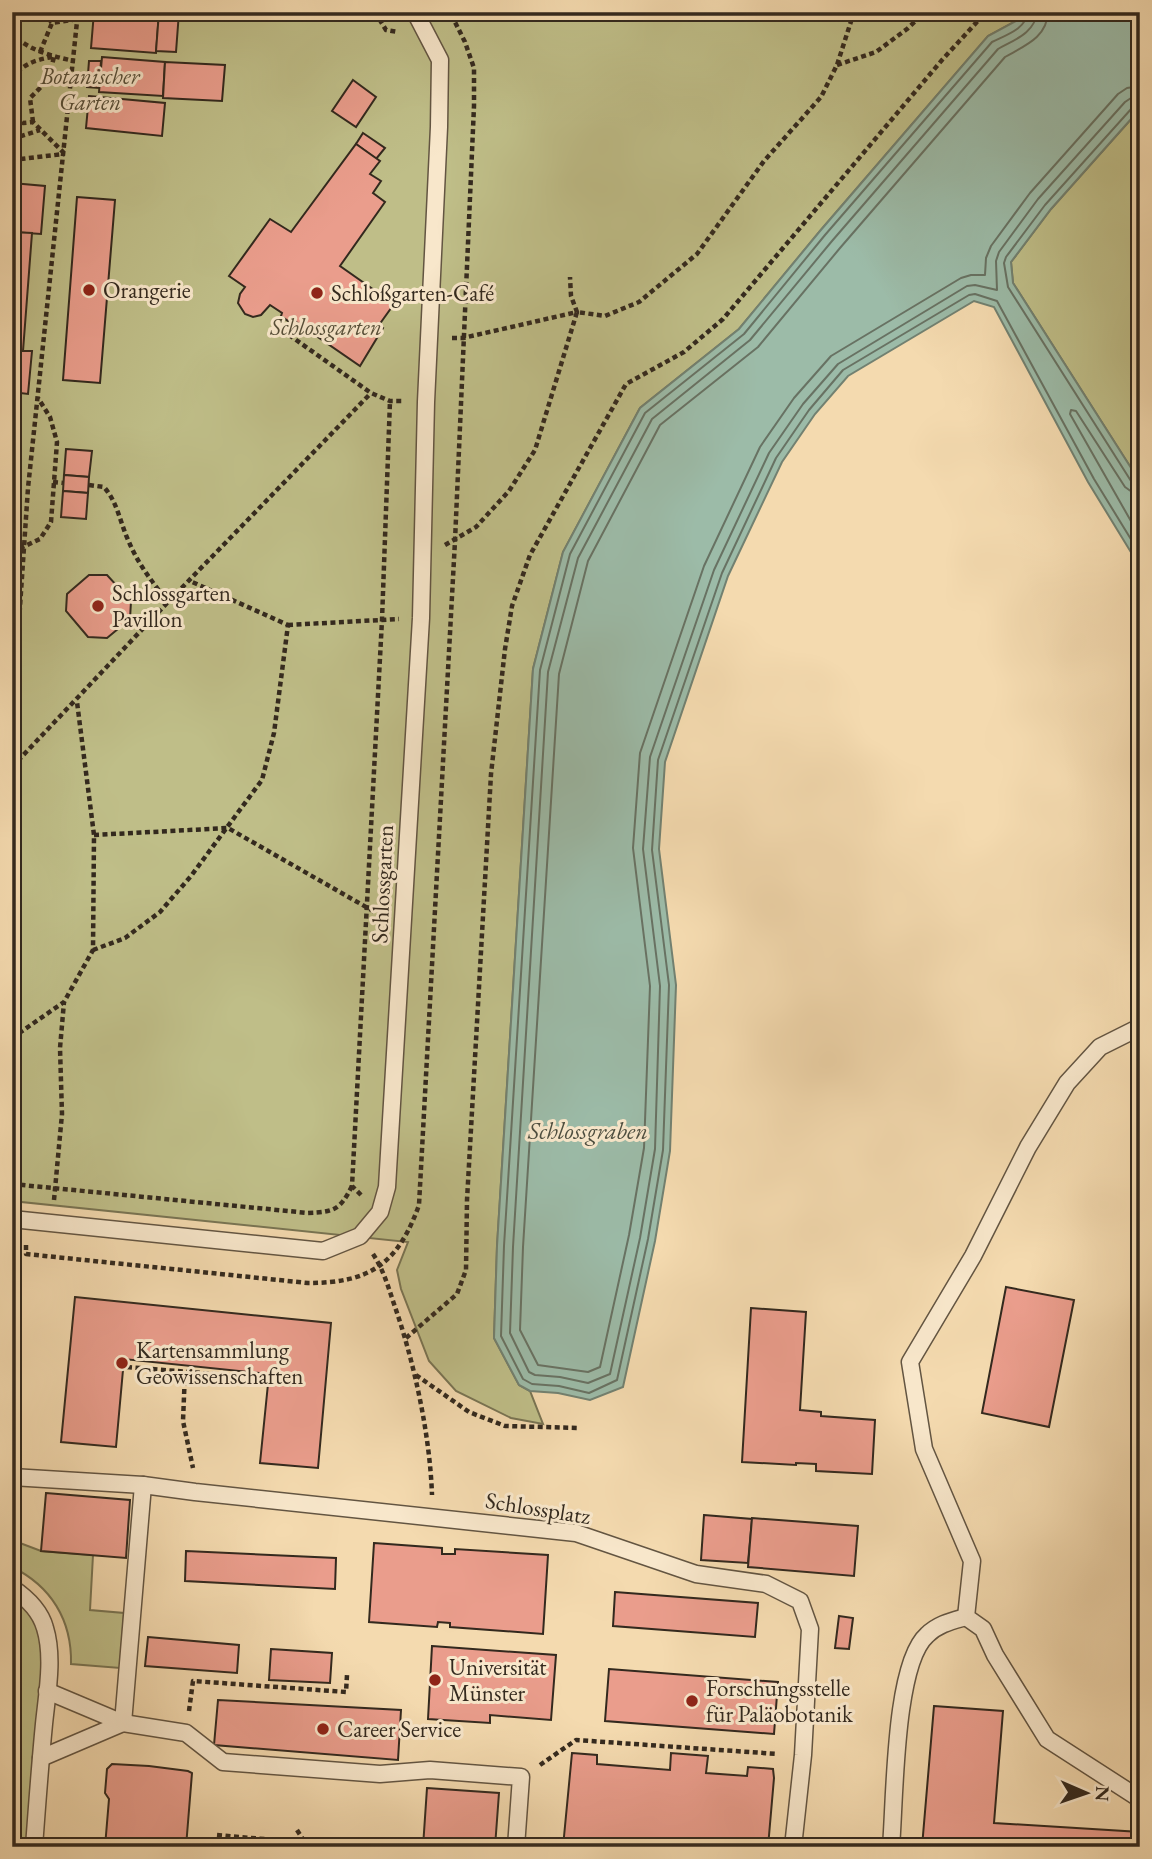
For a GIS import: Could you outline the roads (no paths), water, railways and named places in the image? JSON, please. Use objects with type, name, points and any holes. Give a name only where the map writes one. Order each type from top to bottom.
[{"type":"lane","name":"Schlossgarten","points":[[20,1219],[323,1251],[360,1236],[380,1212],[387,1187],[421,618],[426,401],[440,60],[415,12]]},
{"type":"lane","points":[[966,1617],[972,1561],[924,1449],[910,1362],[973,1256],[1028,1147],[1068,1083],[1100,1046],[1140,1027]]},
{"type":"lane","name":"Schlossplatz","points":[[12,1477],[143,1485],[576,1533],[696,1574],[766,1584],[800,1601],[810,1629],[803,1755],[793,1847]]},
{"type":"lane","points":[[123,1723],[143,1485]]},
{"type":"lane","points":[[12,1588],[31,1604],[45,1627],[49,1645],[34,1847]]},
{"type":"lane","points":[[966,1617],[983,1629],[995,1655],[1047,1739],[1140,1798]]},
{"type":"lane","points":[[891,1847],[902,1693],[910,1660],[925,1636],[941,1624],[966,1617]]},
{"type":"lane","points":[[47,1691],[123,1723],[186,1733],[222,1762],[380,1774],[430,1770],[522,1777],[516,1847]]},
{"type":"lane","points":[[41,1758],[123,1723]]},
{"type":"water","name":"Schlossgraben","points":[[1023,12],[1140,12],[1140,109],[1051,209],[1011,262],[1013,283],[1140,482],[1140,567],[1088,482],[994,307],[974,301],[848,376],[815,414],[782,462],[728,576],[665,762],[659,849],[676,985],[670,1151],[655,1241],[623,1387],[590,1400],[558,1393],[530,1391],[519,1385],[494,1338],[497,1246],[533,669],[563,552],[640,408],[739,329],[988,36],[1016,21]]},
{"type":"place","name":"Orangerie","points":[[89,290]]},
{"type":"place","name":"Schloßgarten-Café","points":[[317,293]]},
{"type":"place","name":"Schlossgarten Pavillon","points":[[98,606]]},
{"type":"place","name":"Kartensammlung Geowissenschaften","points":[[122,1363]]},
{"type":"place","name":"Universität Münster","points":[[435,1680]]},
{"type":"place","name":"Forschungsstelle für Paläobotanik","points":[[692,1701]]},
{"type":"place","name":"Career Service","points":[[323,1729]]},
{"type":"park label","name":"Botanischer Garten","points":[[90,89]]}]
